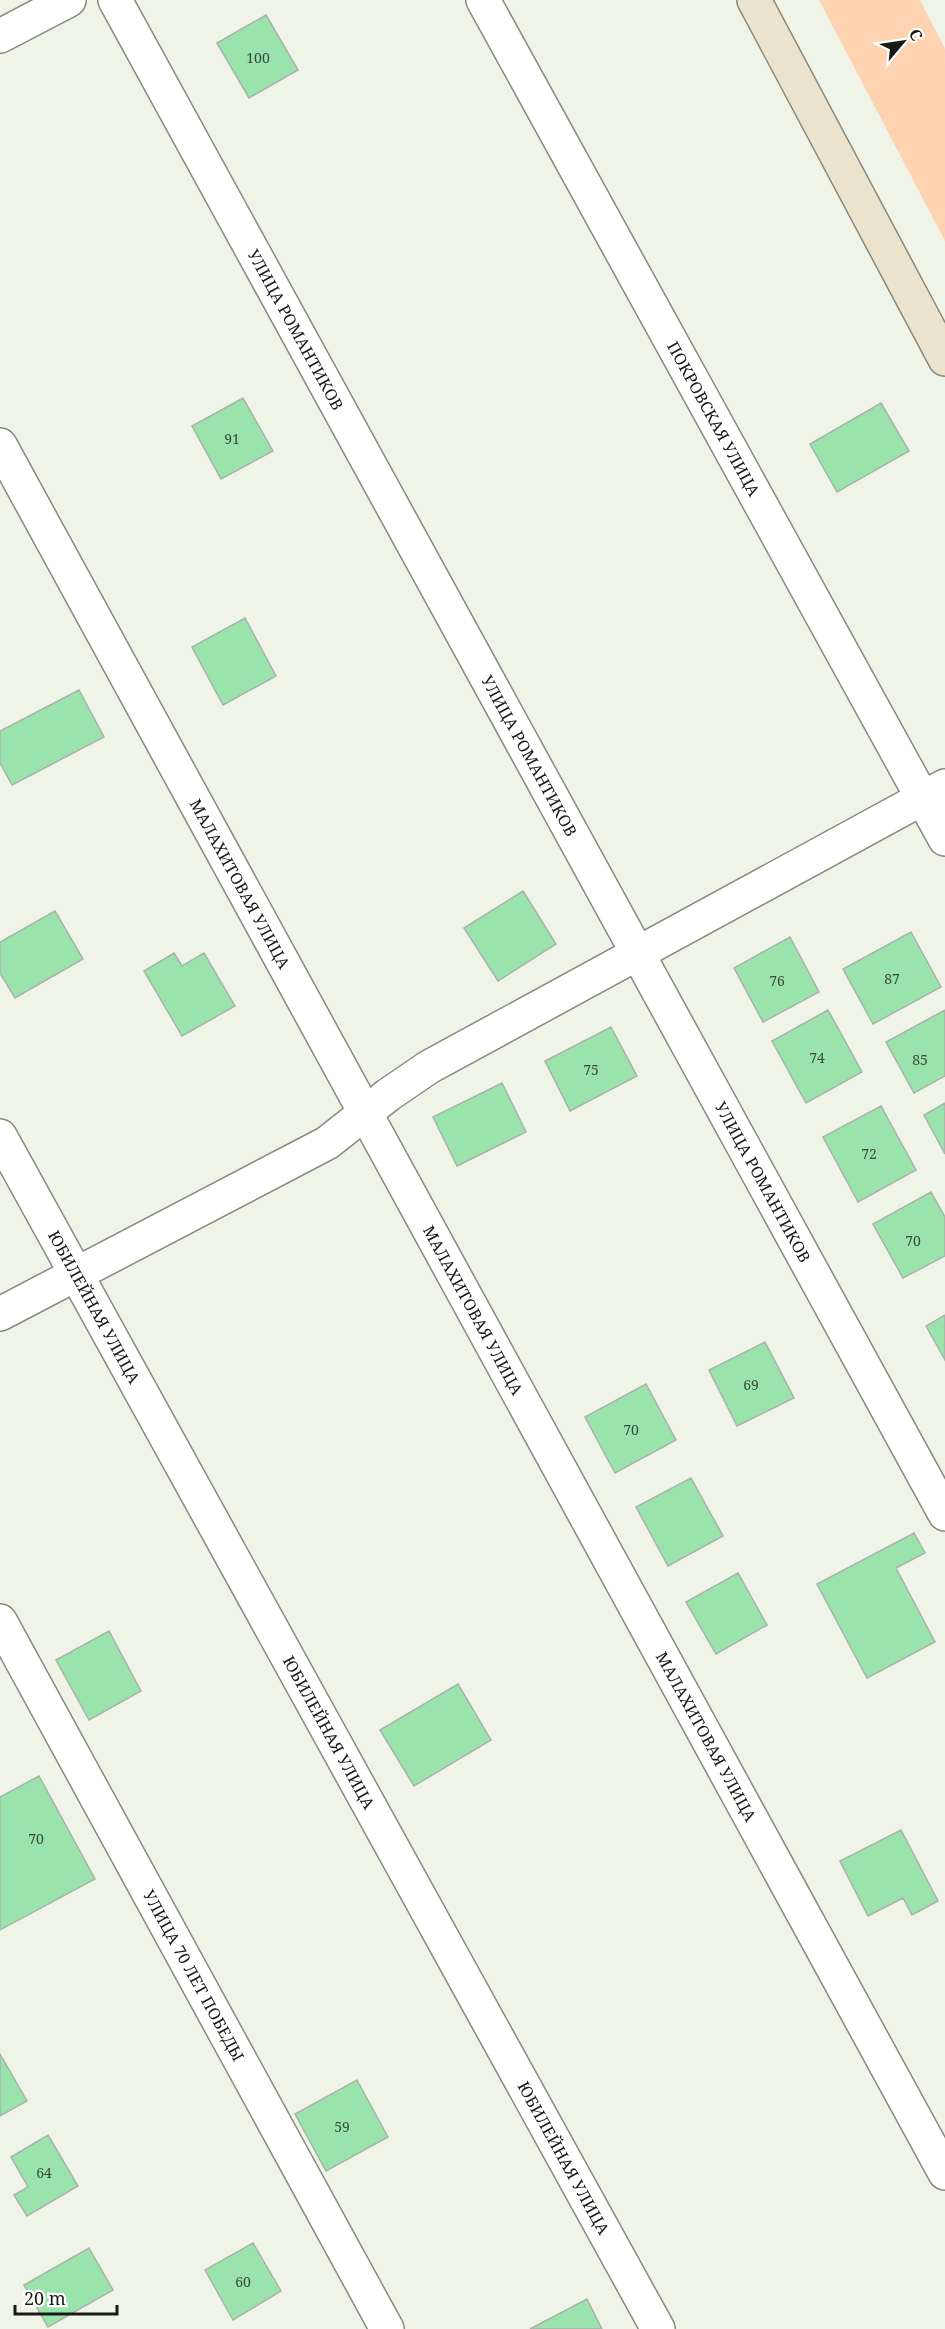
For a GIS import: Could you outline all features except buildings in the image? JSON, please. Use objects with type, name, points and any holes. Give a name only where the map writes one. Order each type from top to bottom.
[{"type":"main road","points":[[754,0],[945,359]]},
{"type":"street","points":[[0,36],[69,0]]},
{"type":"street","name":"УЛИЦА РОМАНТИКОВ","points":[[115,0],[945,1514]]},
{"type":"street","name":"ПОКРОВСКАЯ УЛИЦА","points":[[483,0],[934,792],[945,839]]},
{"type":"street","name":"МАЛАХИТОВАЯ УЛИЦА","points":[[0,445],[945,2173]]},
{"type":"street","points":[[0,1314],[327,1143],[388,1095],[429,1067],[934,792]]},
{"type":"street","name":"ЮБИЛЕЙНАЯ УЛИЦА","points":[[0,1136],[658,2329]]},
{"type":"street","name":"УЛИЦА 70 ЛЕТ ПОБЕДЫ","points":[[0,1621],[387,2329]]},
{"type":"shaded area","points":[[819,0],[920,0],[945,49],[945,241]]}]
